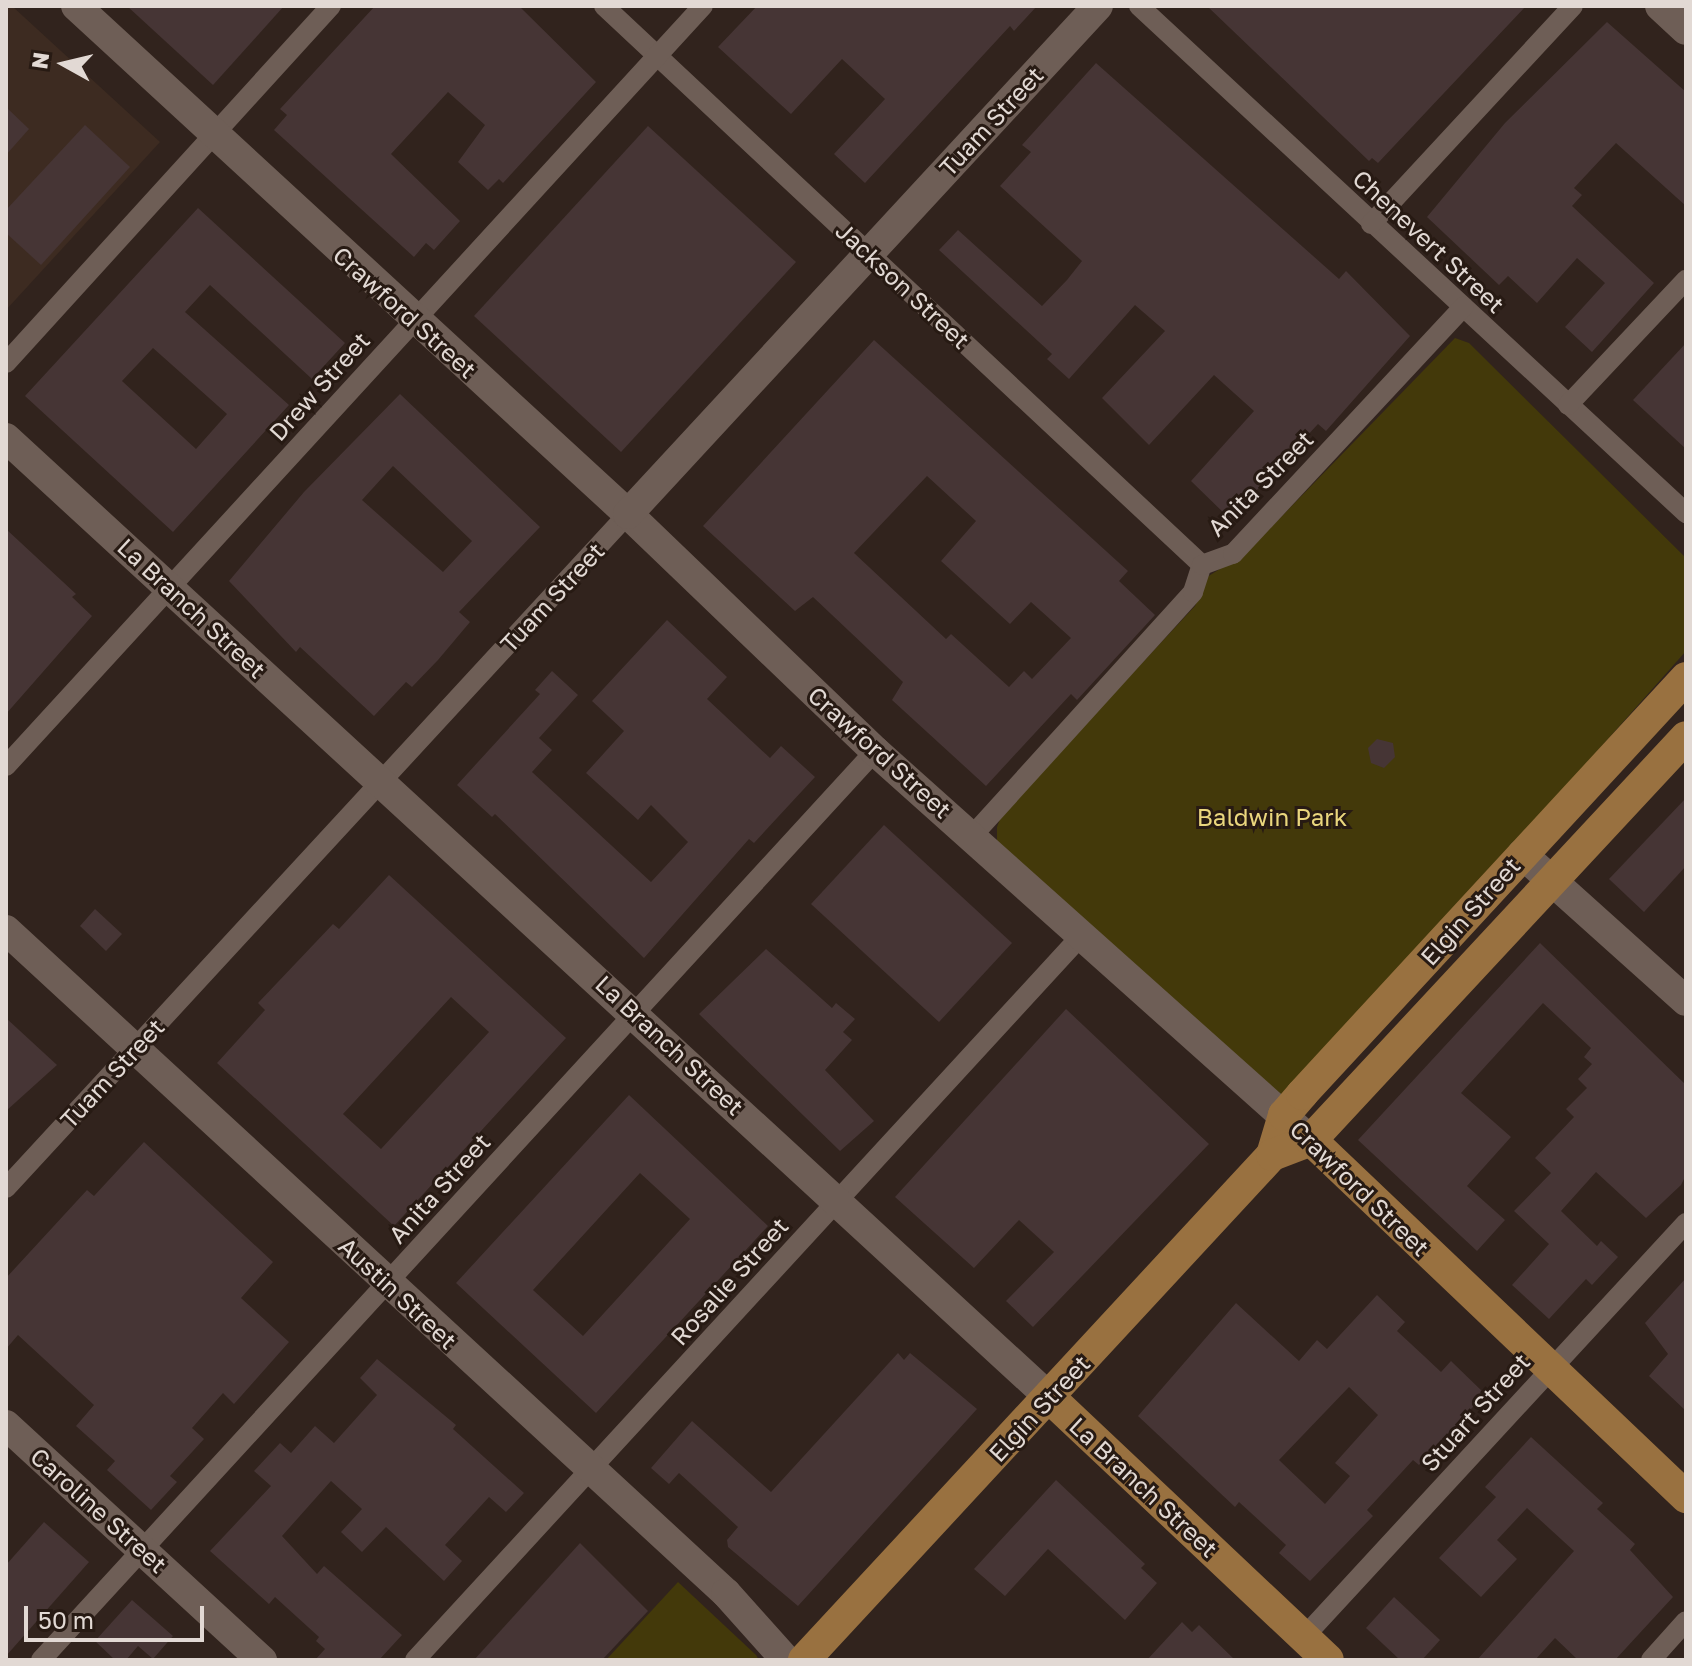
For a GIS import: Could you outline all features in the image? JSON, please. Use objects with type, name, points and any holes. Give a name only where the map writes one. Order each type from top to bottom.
[{"type":"main road","name":"Elgin Street","points":[[804,1660],[1272,1155],[1284,1115],[1686,678]]},
{"type":"main road","name":"Elgin Street","points":[[1272,1155],[1311,1140],[1686,737]]},
{"type":"main road","name":"Crawford Street","points":[[1311,1140],[1686,1497]]},
{"type":"main road","name":"La Branch Street","points":[[1049,1397],[1328,1660]]},
{"type":"street","name":"Crawford Street","points":[[76,6],[414,322],[628,514],[875,751],[1311,1140]]},
{"type":"street","points":[[6,363],[331,6]]},
{"type":"street","name":"Jackson Street","points":[[604,6],[1202,565]]},
{"type":"street","name":"Drew Street","points":[[6,766],[703,6]]},
{"type":"street","name":"Tuam Street","points":[[6,1188],[1098,6]]},
{"type":"street","name":"Chenevert Street","points":[[1139,6],[1686,513]]},
{"type":"street","points":[[1371,224],[1573,6]]},
{"type":"street","points":[[1660,6],[1686,30]]},
{"type":"street","points":[[1568,405],[1686,280]]},
{"type":"street","name":"Anita Street","points":[[972,836],[1193,592],[1202,565],[1233,554],[1463,307]]},
{"type":"street","name":"La Branch Street","points":[[6,438],[636,1012],[1049,1397]]},
{"type":"street","name":"Anita Street","points":[[41,1660],[875,751]]},
{"type":"street","points":[[1522,854],[1686,1001]]},
{"type":"street","name":"Austin Street","points":[[6,930],[726,1593],[786,1660]]},
{"type":"street","name":"Rosalie Street","points":[[415,1660],[1080,937]]},
{"type":"street","name":"Stuart Street","points":[[1303,1638],[1686,1223]]},
{"type":"street","name":"Caroline Street","points":[[6,1425],[262,1660]]},
{"type":"street","points":[[1651,1660],[1686,1621]]},
{"type":"shaded area","points":[[6,6],[12,6],[160,142],[6,310]]},
{"type":"green space","name":"Baldwin Park","points":[[1455,338],[1469,343],[1686,558],[1686,651],[1286,1102],[997,841],[997,827],[1002,814],[1195,606],[1207,577],[1247,552]]},
{"type":"green space","points":[[678,1582],[756,1655],[759,1660],[606,1660]]},
{"type":"building","points":[[127,6],[284,6],[213,85]]},
{"type":"building","points":[[375,6],[519,6],[596,82],[503,183],[499,179],[488,190],[458,162],[485,125],[448,92],[391,154],[460,221],[434,250],[426,243],[414,257],[274,130],[287,115],[280,109]]},
{"type":"building","points":[[757,6],[1037,6],[1014,31],[1010,26],[865,183],[834,154],[885,99],[842,59],[791,114],[718,47]]},
{"type":"building","points":[[1207,6],[1526,6],[1378,163],[1372,158],[1369,161]]},
{"type":"building","points":[[1607,22],[1686,92],[1686,206],[1616,143],[1574,188],[1582,195],[1572,206],[1654,283],[1592,352],[1565,327],[1605,283],[1577,258],[1537,303],[1508,276],[1499,285],[1427,217],[1505,123]]},
{"type":"building","points":[[1096,63],[1339,279],[1346,271],[1410,336],[1326,431],[1318,424],[1230,519],[1191,481],[1254,411],[1214,375],[1149,445],[1102,398],[1165,331],[1135,305],[1069,379],[1047,359],[1052,354],[939,250],[958,230],[1042,306],[1067,280],[1082,261],[1000,186],[1031,152],[1022,145]]},
{"type":"building","points":[[6,107],[29,129],[6,155]]},
{"type":"building","points":[[85,125],[130,167],[41,265],[6,233],[6,210]]},
{"type":"building","points":[[648,126],[796,262],[621,452],[474,316]]},
{"type":"building","points":[[198,208],[345,343],[312,379],[210,285],[185,312],[289,405],[173,532],[25,396]],"holes":[[[153,348],[227,414],[196,449],[122,381]]]},
{"type":"building","points":[[874,340],[1128,571],[1119,581],[1155,615],[1077,700],[1071,694],[986,786],[892,700],[903,682],[813,597],[795,611],[703,526]],"holes":[[[927,476],[976,521],[941,561],[1010,624],[1031,602],[1071,638],[1032,679],[1024,671],[1009,687],[951,634],[946,639],[854,553]]]},
{"type":"building","points":[[1686,343],[1686,449],[1633,400]]},
{"type":"building","points":[[400,394],[540,527],[459,612],[470,622],[438,660],[412,687],[406,682],[374,716],[300,647],[296,652],[229,581],[304,492]],"holes":[[[393,466],[472,541],[443,572],[362,500]]]},
{"type":"building","points":[[6,529],[76,594],[72,597],[92,616],[6,714]]},
{"type":"building","points":[[667,620],[727,677],[707,699],[770,758],[781,746],[815,777],[754,843],[749,839],[644,958],[495,814],[492,817],[457,785],[540,694],[535,690],[552,671],[578,695],[539,738],[552,750],[532,772],[651,882],[688,842],[651,805],[638,820],[586,773],[624,731],[592,701]]},
{"type":"building","points":[[1377,739],[1393,743],[1395,757],[1384,768],[1371,763],[1368,748]]},
{"type":"building","points":[[1686,798],[1686,866],[1644,912],[1609,879]]},
{"type":"building","points":[[884,825],[1012,943],[939,1022],[811,904]]},
{"type":"building","points":[[389,875],[566,1038],[394,1226],[217,1063],[265,1010],[258,1003],[333,924],[339,929]],"holes":[[[451,997],[489,1032],[381,1149],[343,1114]]]},
{"type":"building","points":[[95,909],[122,934],[106,951],[80,926]]},
{"type":"building","points":[[1540,943],[1686,1085],[1686,1175],[1681,1185],[1646,1218],[1596,1172],[1561,1211],[1597,1246],[1601,1241],[1618,1257],[1592,1285],[1586,1279],[1549,1319],[1512,1285],[1549,1244],[1514,1211],[1551,1173],[1535,1158],[1574,1117],[1566,1109],[1587,1088],[1578,1079],[1592,1064],[1584,1057],[1591,1048],[1543,1003],[1461,1093],[1511,1137],[1467,1186],[1505,1220],[1477,1251],[1358,1140]]},
{"type":"building","points":[[766,949],[832,1008],[836,1003],[855,1019],[843,1032],[852,1040],[825,1070],[874,1121],[840,1151],[699,1014]]},
{"type":"building","points":[[1066,1009],[1209,1144],[1033,1327],[1006,1301],[1054,1252],[1019,1220],[974,1268],[895,1197]]},
{"type":"building","points":[[6,1018],[57,1065],[6,1111]]},
{"type":"building","points":[[629,1095],[768,1226],[596,1413],[456,1283]],"holes":[[[640,1173],[690,1219],[583,1336],[533,1290]]]},
{"type":"building","points":[[144,1142],[273,1262],[241,1298],[289,1342],[234,1404],[223,1393],[192,1428],[204,1439],[170,1476],[177,1482],[151,1510],[107,1470],[115,1461],[76,1426],[94,1405],[18,1335],[6,1349],[6,1278],[87,1190],[94,1196]]},
{"type":"building","points":[[1686,1278],[1686,1411],[1649,1376],[1668,1354],[1645,1323]]},
{"type":"building","points":[[1377,1295],[1405,1322],[1397,1331],[1441,1372],[1451,1361],[1485,1394],[1419,1465],[1413,1460],[1367,1510],[1373,1516],[1310,1581],[1279,1553],[1286,1545],[1239,1502],[1235,1507],[1138,1416],[1236,1303],[1299,1361],[1317,1340],[1327,1349]],"holes":[[[1349,1387],[1378,1415],[1335,1463],[1350,1476],[1325,1504],[1279,1460]]]},
{"type":"building","points":[[898,1353],[904,1360],[910,1353],[977,1409],[798,1606],[728,1547],[727,1540],[738,1527],[679,1473],[669,1484],[651,1468],[692,1421],[771,1492]]},
{"type":"building","points":[[377,1359],[456,1425],[453,1429],[524,1493],[506,1512],[489,1497],[445,1545],[462,1561],[444,1581],[386,1527],[362,1552],[341,1532],[362,1509],[331,1481],[282,1536],[317,1574],[324,1566],[402,1635],[379,1660],[315,1660],[325,1649],[316,1641],[319,1637],[275,1597],[269,1604],[210,1551],[271,1486],[254,1471],[280,1443],[291,1453],[315,1426],[334,1443],[377,1395],[360,1378]]},
{"type":"building","points":[[1531,1437],[1603,1503],[1597,1509],[1635,1544],[1630,1550],[1673,1597],[1615,1660],[1578,1660],[1555,1638],[1535,1660],[1477,1660],[1574,1551],[1527,1508],[1497,1540],[1517,1559],[1481,1597],[1439,1558],[1496,1497],[1485,1487]]},
{"type":"building","points":[[1056,1480],[1145,1564],[1141,1568],[1157,1583],[1125,1620],[1048,1549],[1005,1596],[974,1569]]},
{"type":"building","points":[[44,1522],[89,1562],[6,1656],[6,1565]]},
{"type":"building","points":[[580,1543],[648,1611],[602,1660],[474,1660]]},
{"type":"building","points":[[1394,1597],[1440,1640],[1422,1660],[1400,1660],[1366,1628]]},
{"type":"building","points":[[132,1600],[173,1636],[153,1659],[138,1646],[126,1660],[115,1660],[95,1641]]},
{"type":"building","points":[[1182,1622],[1192,1632],[1199,1625],[1235,1660],[1147,1660]]}]
